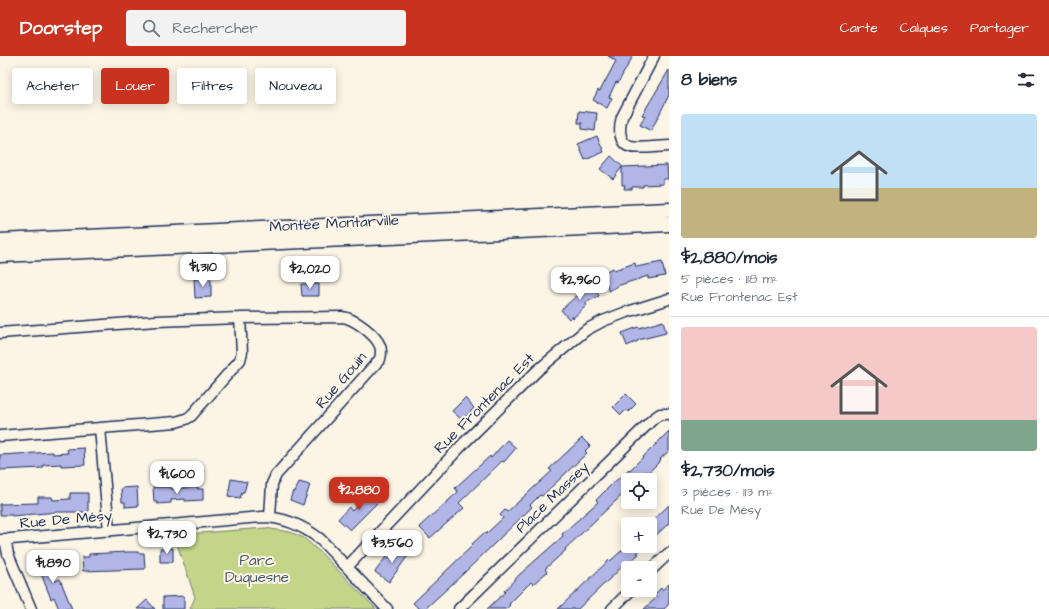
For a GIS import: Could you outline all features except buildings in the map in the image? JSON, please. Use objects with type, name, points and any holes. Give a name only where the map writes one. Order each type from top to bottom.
[{"type":"street","points":[[654,56],[622,117],[620,125],[621,135],[624,143],[631,147],[669,146]]},
{"type":"street","name":"Montée Montarville","points":[[0,241],[669,210]]},
{"type":"street","name":"Montée Montarville","points":[[0,255],[669,224]]},
{"type":"street","name":"Rue Frontenac Est","points":[[346,567],[465,442],[538,370],[586,330],[603,320],[669,299]]},
{"type":"street","points":[[0,436],[176,422],[189,418],[240,360],[242,352],[240,318]]},
{"type":"street","name":"Rue Gouin","points":[[0,333],[112,324],[240,318],[348,318],[357,322],[374,337],[380,345],[382,350],[381,356],[377,364],[276,476],[272,484],[270,517]]},
{"type":"street","name":"Place Massey","points":[[459,609],[653,419],[660,414],[669,414]]},
{"type":"street","points":[[100,428],[109,531]]},
{"type":"street","name":"Rue De Mésy","points":[[3,540],[270,517],[294,523],[308,529],[320,539],[387,609]]},
{"type":"street","points":[[3,540],[31,609]]},
{"type":"street","points":[[657,565],[669,553]]},
{"type":"street","points":[[612,609],[624,597]]},
{"type":"green space","name":"Parc Duquesne","points":[[265,528],[290,532],[304,538],[321,553],[376,609],[190,609],[195,597],[174,535]]}]
